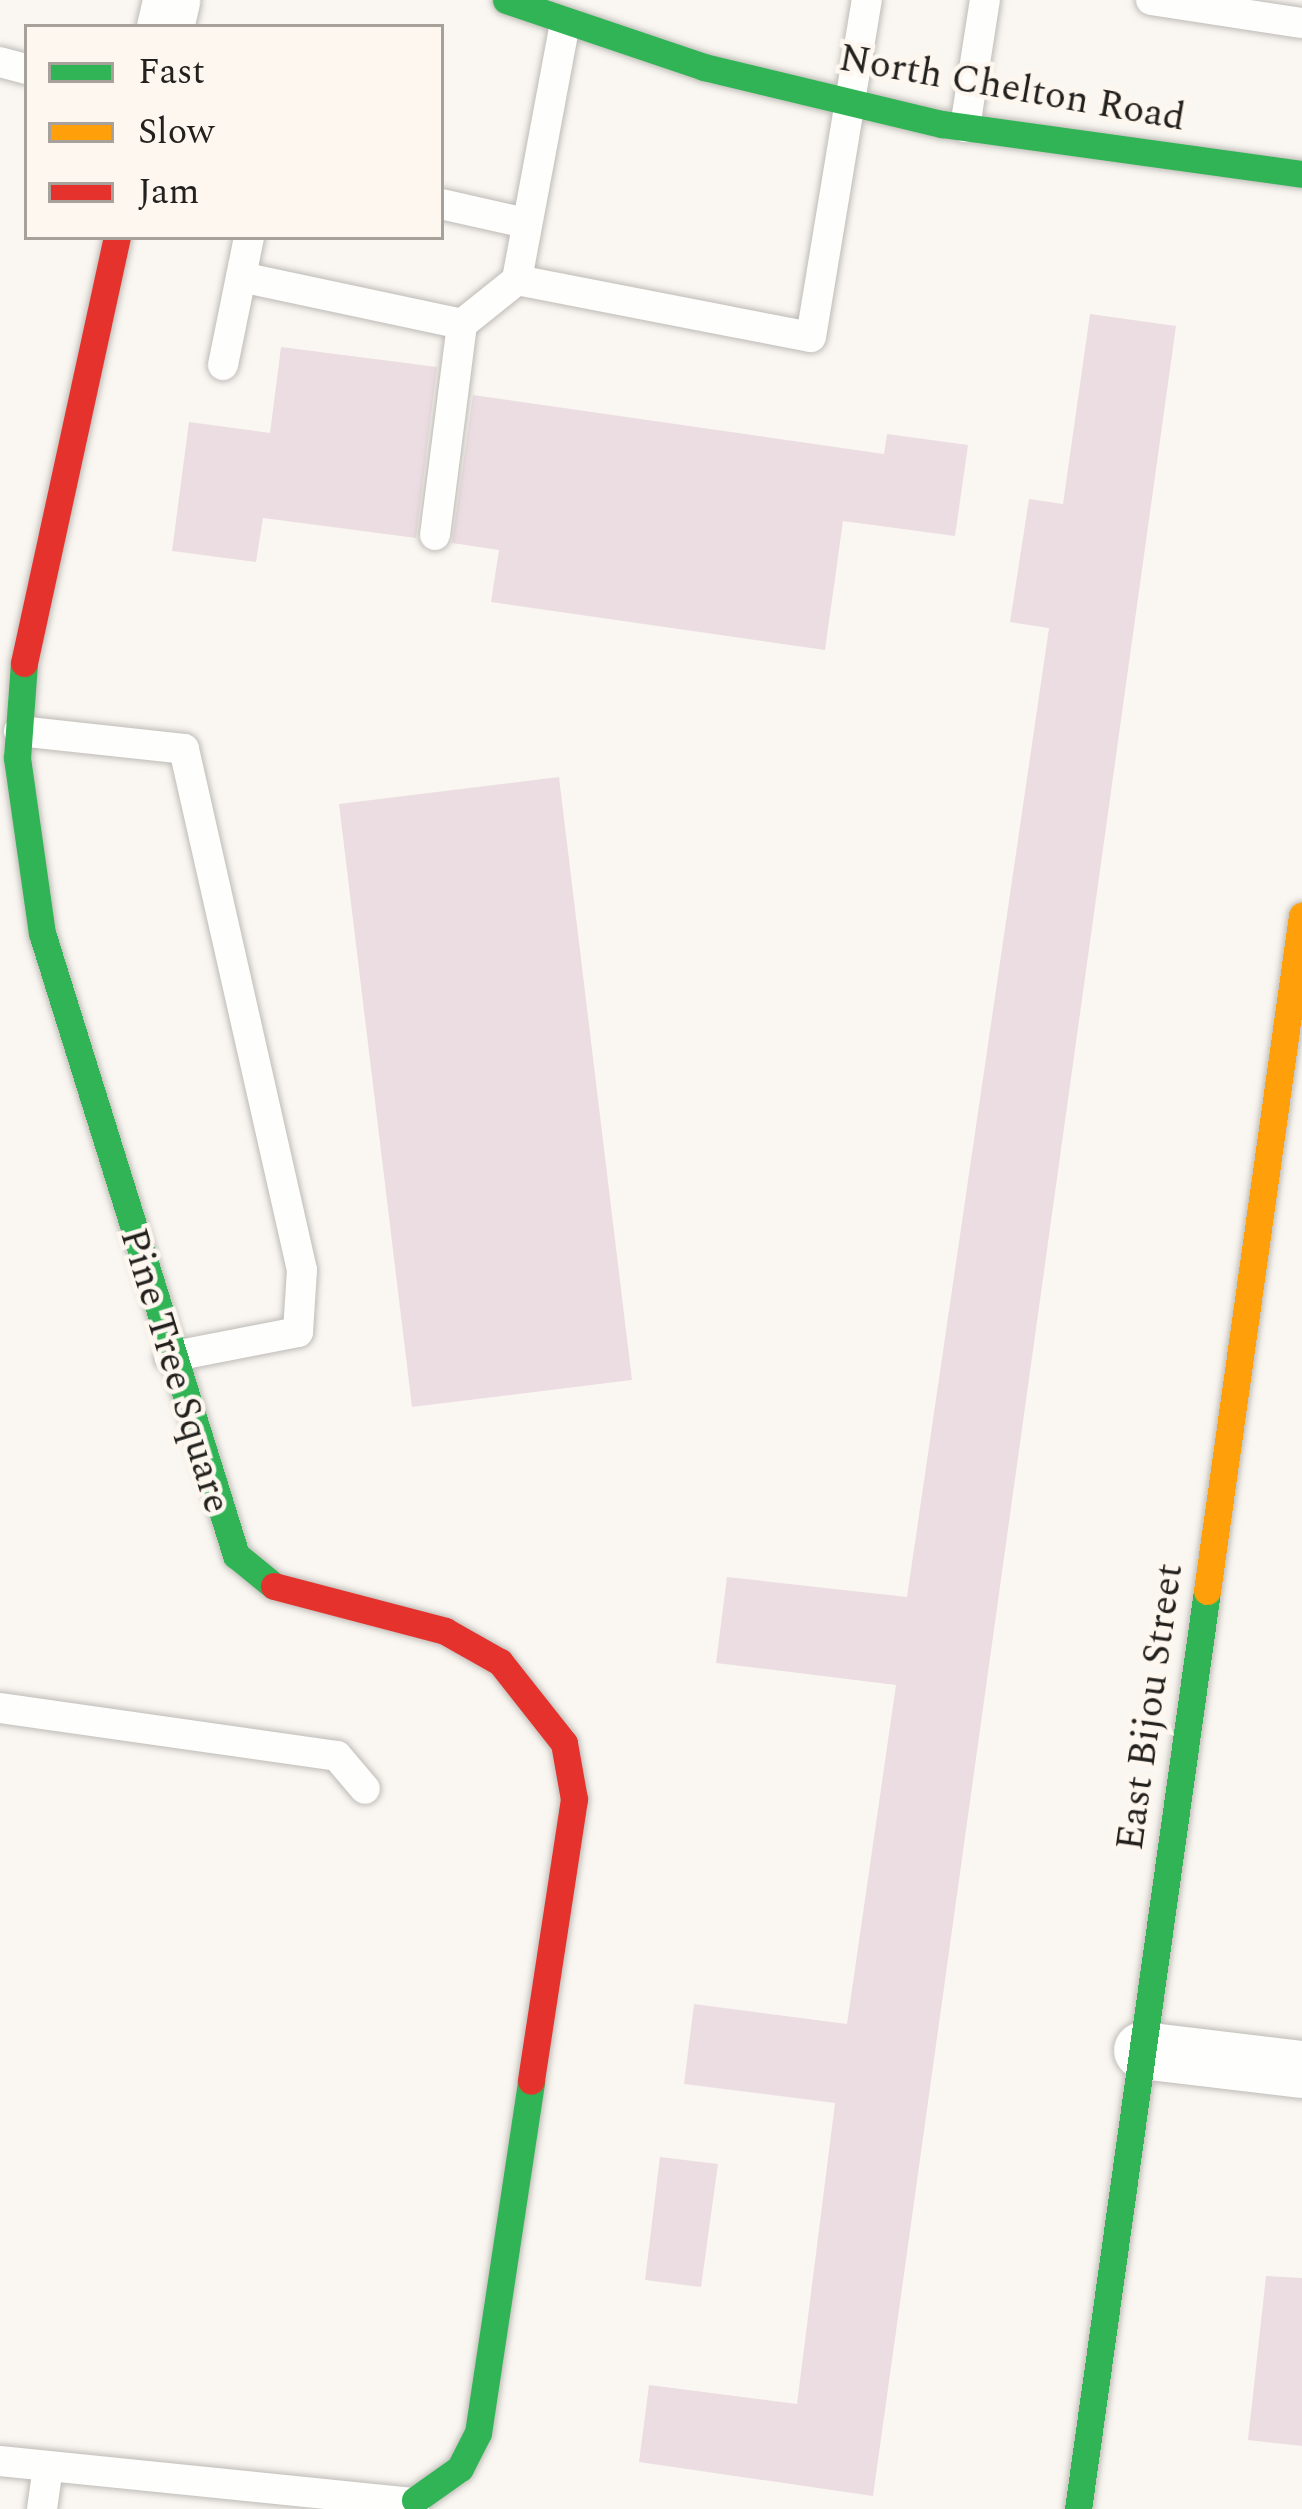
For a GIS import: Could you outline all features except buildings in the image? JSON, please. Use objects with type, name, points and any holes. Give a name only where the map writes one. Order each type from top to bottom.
[{"type":"street","name":"North Chelton Road","points":[[506,0],[565,23],[844,102],[965,127],[1302,175]]},
{"type":"street","name":"Pine Tree Square","points":[[116,240],[30,606],[19,731],[42,933],[168,1358],[236,1555],[310,1600],[446,1631],[500,1663],[564,1743],[570,1862],[486,2392],[460,2468],[415,2504]]},
{"type":"street","name":"East Bijou Street","points":[[1078,2509],[1142,2050],[1281,1204],[1302,916]]},
{"type":"street","points":[[1142,2050],[1302,2068]]},
{"type":"lane","points":[[517,280],[811,337],[844,102],[867,0]]},
{"type":"lane","points":[[965,127],[986,0]]},
{"type":"lane","points":[[1151,0],[1302,23]]},
{"type":"lane","points":[[435,535],[462,324],[517,280],[565,23]]},
{"type":"lane","points":[[444,205],[525,223]]},
{"type":"lane","points":[[223,365],[248,240]]},
{"type":"lane","points":[[241,277],[462,324]]},
{"type":"lane","points":[[19,731],[184,749],[302,1270],[298,1332],[168,1358]]},
{"type":"lane","points":[[0,1708],[337,1756],[365,1789]]},
{"type":"lane","points":[[0,2461],[345,2504],[415,2504]]},
{"type":"lane","points":[[42,2509],[48,2467]]},
{"type":"traffic: fast","points":[[506,0],[704,67],[942,124],[1302,174]]},
{"type":"traffic: fast","points":[[24,663],[17,758],[42,933],[236,1555],[274,1586]]},
{"type":"traffic: fast","points":[[1078,2509],[1207,1591]]},
{"type":"traffic: fast","points":[[415,2500],[460,2468],[478,2433],[531,2081]]},
{"type":"traffic: slow","points":[[1207,1591],[1302,916]]},
{"type":"traffic: jam","points":[[24,663],[116,240]]},
{"type":"traffic: jam","points":[[274,1586],[445,1631],[500,1662],[564,1743],[574,1799],[531,2081]]}]
